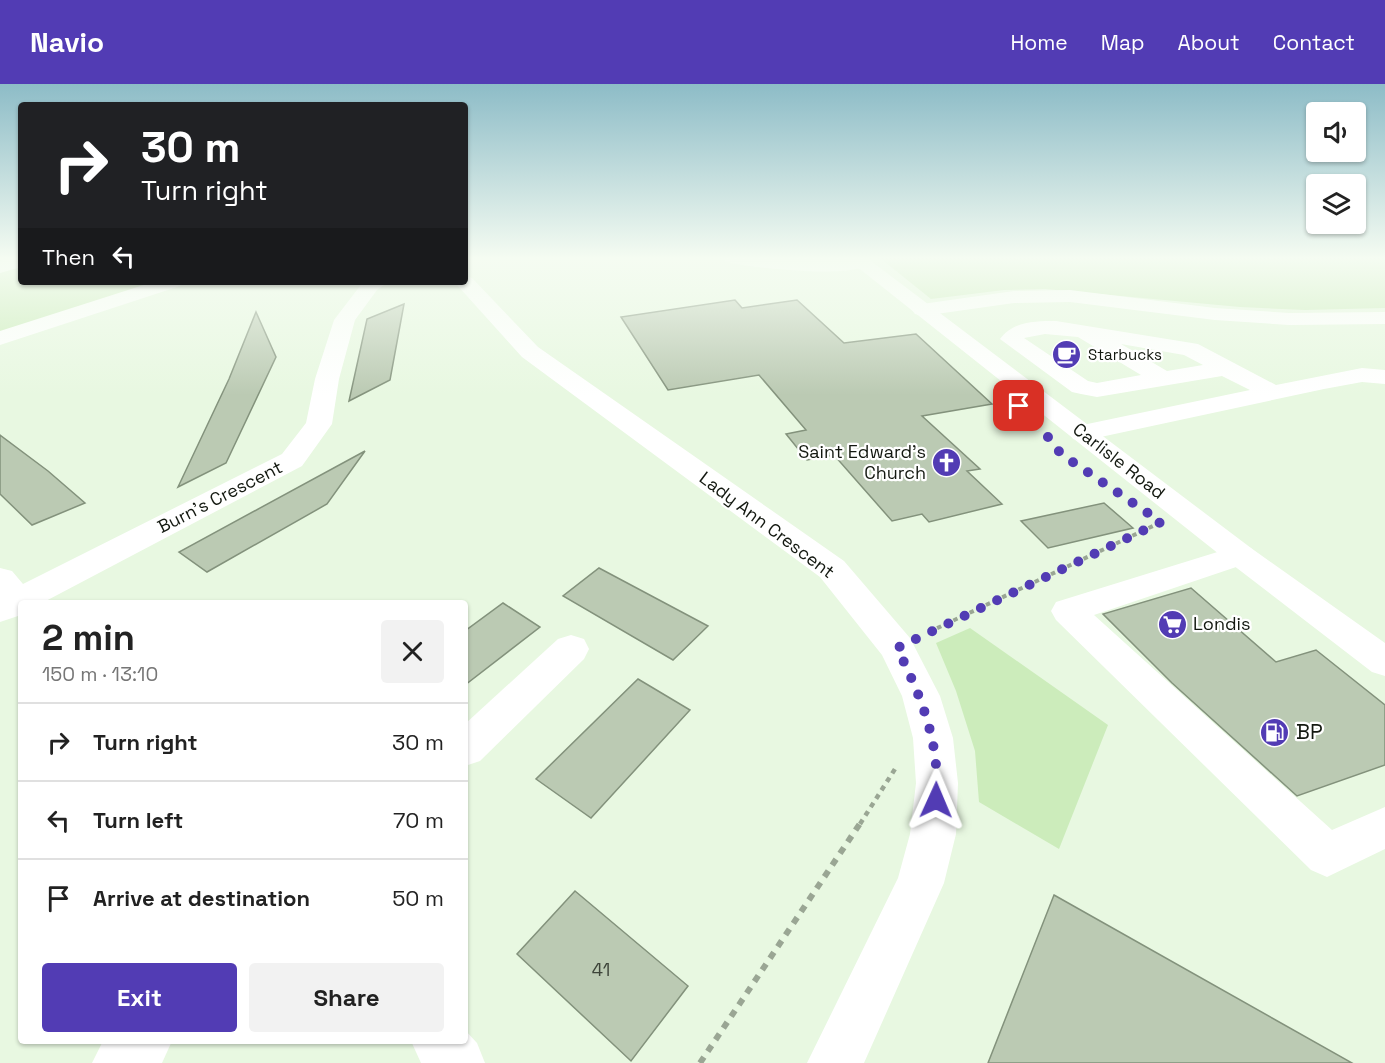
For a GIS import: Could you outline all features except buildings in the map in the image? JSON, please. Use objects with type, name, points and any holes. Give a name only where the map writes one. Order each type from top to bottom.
[{"type":"street","points":[[0,338],[106,304]]},
{"type":"street","name":"Burn's Crescent","points":[[10,598],[292,460],[319,424],[327,379],[345,320],[357,304]]},
{"type":"street","name":"Lady Ann Crescent","points":[[485,304],[530,352],[832,569],[897,648],[921,696],[933,738],[938,783],[933,834],[920,884],[835,1063]]},
{"type":"street","name":"Carlisle Road","points":[[914,304],[1240,555],[1385,662]]},
{"type":"street","points":[[922,310],[967,304]]},
{"type":"street","points":[[1129,304],[1215,315],[1289,319],[1385,318]]},
{"type":"street","points":[[1226,368],[1097,390],[1081,387],[1011,339],[1022,331],[1037,328],[1084,331],[1190,349],[1226,368],[1271,392]]},
{"type":"street","points":[[1084,331],[1163,379]]},
{"type":"street","points":[[1083,433],[1271,392],[1362,375],[1385,377]]},
{"type":"street","points":[[1240,555],[1068,611],[1328,855],[1385,827]]},
{"type":"street","points":[[468,746],[571,649]]},
{"type":"street","points":[[120,1063],[142,1044]]},
{"type":"street","points":[[441,1044],[457,1063]]},
{"type":"path","points":[[897,648],[1161,522]]},
{"type":"path","points":[[700,1063],[798,919],[902,759]]},
{"type":"green space","points":[[0,304],[91,304],[0,333]]},
{"type":"green space","points":[[1204,304],[1385,304],[1385,308],[1305,310]]},
{"type":"green space","points":[[970,628],[1108,725],[1059,849],[979,802],[975,751],[956,691],[936,643]]},
{"type":"place","name":"Starbucks","points":[[1067,355]]},
{"type":"place","name":"Saint Edward's Church","points":[[947,462]]},
{"type":"place","name":"Londis","points":[[1172,624]]},
{"type":"place","name":"BP","points":[[1275,732]]},
{"type":"route","points":[[936,800],[938,783],[933,738],[921,696],[897,648],[1033,581],[1161,522],[1061,454],[1035,420],[1019,406]]}]
